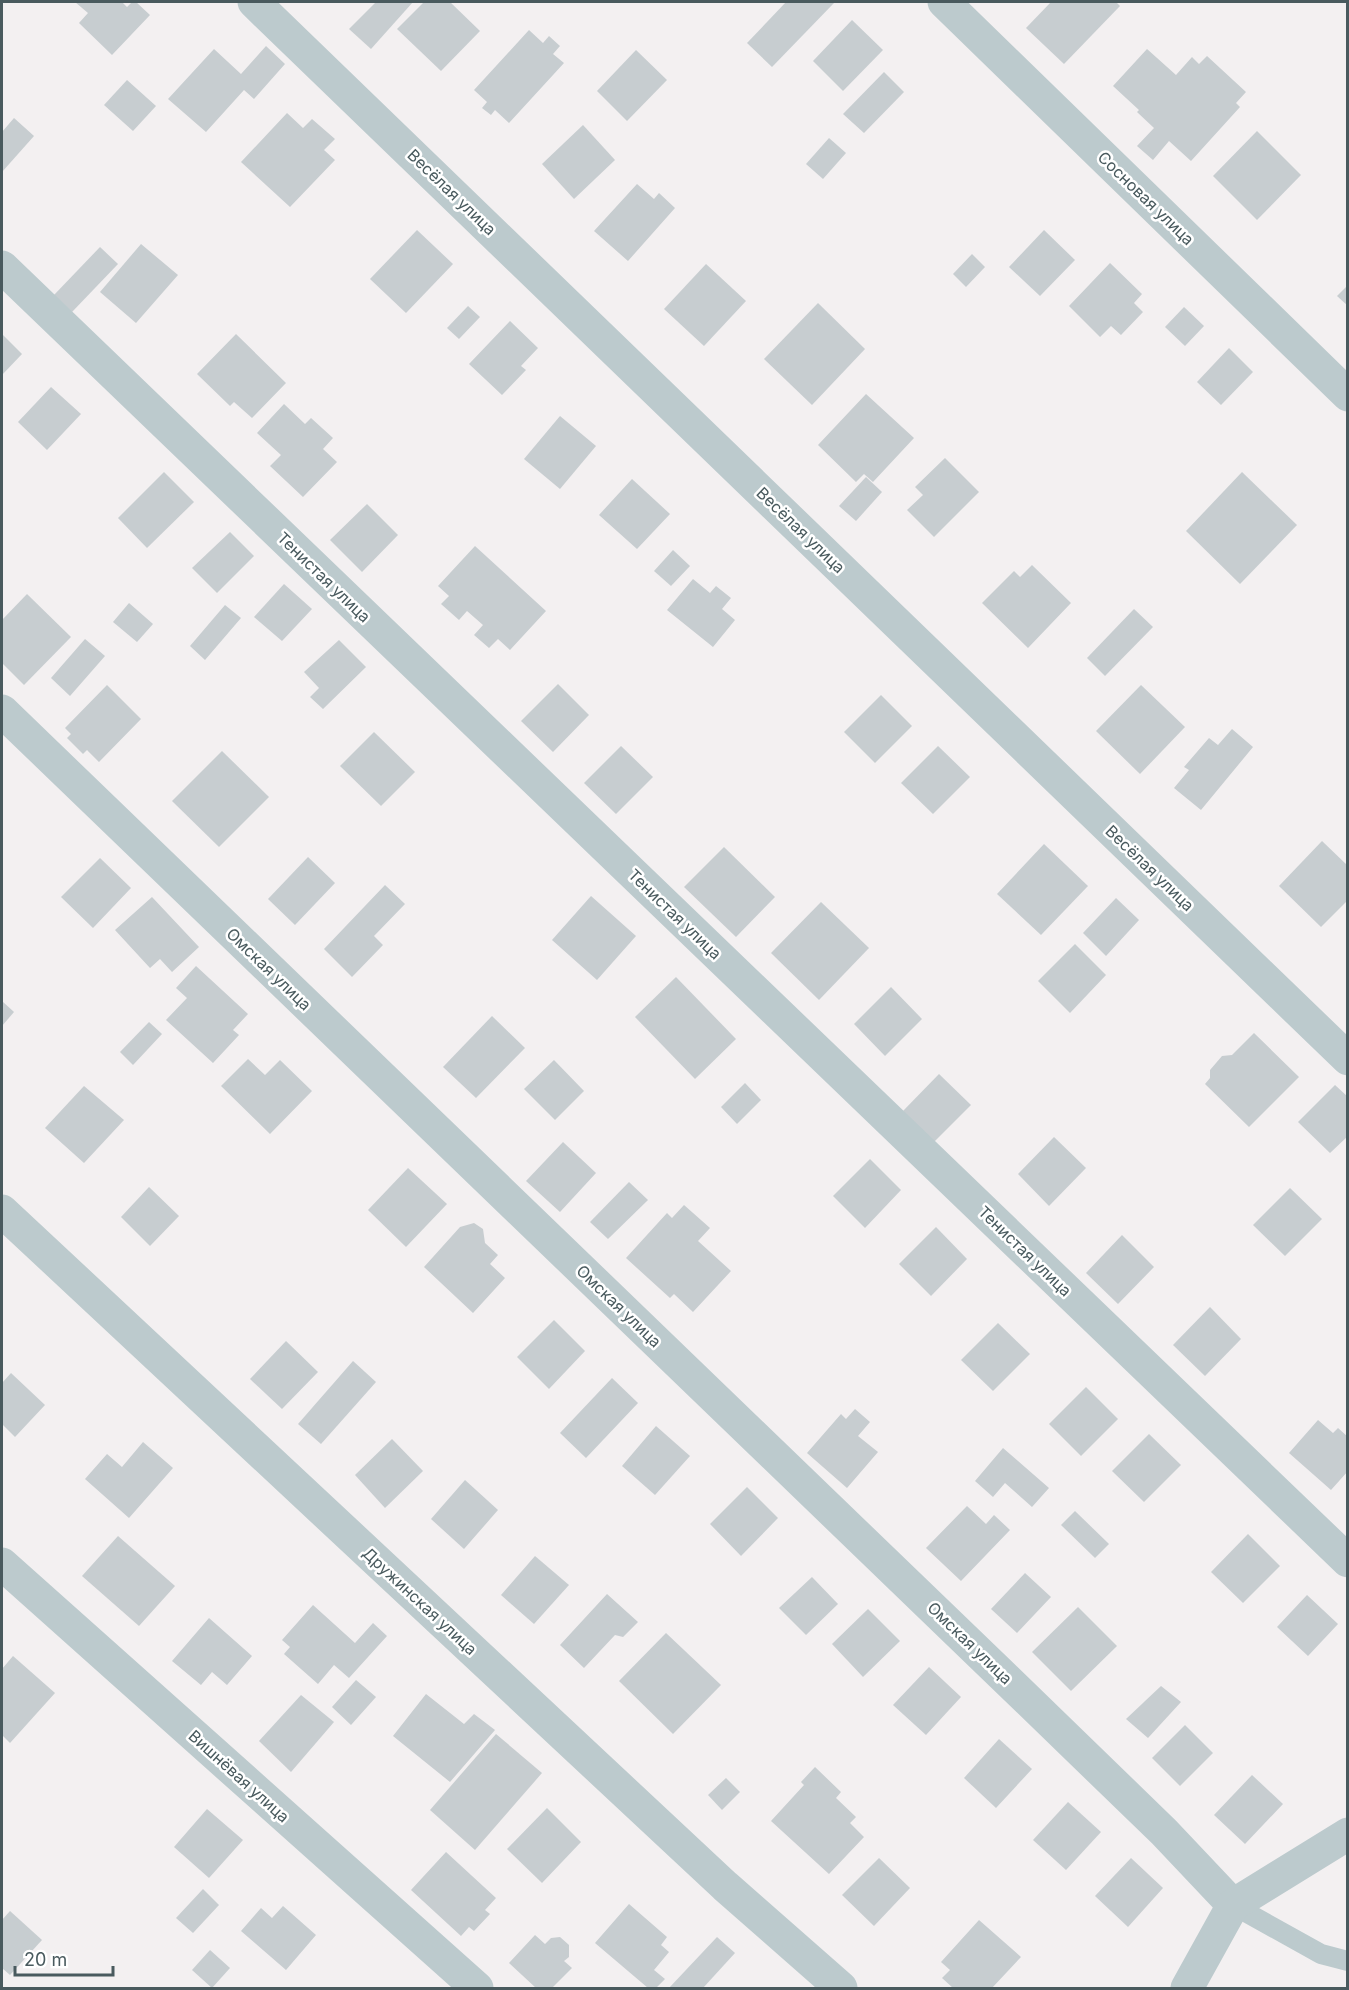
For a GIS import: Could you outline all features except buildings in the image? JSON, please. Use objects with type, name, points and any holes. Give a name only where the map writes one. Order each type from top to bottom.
[{"type":"street","name":"Весёлая улица","points":[[254,2],[1347,1059]]},
{"type":"street","name":"Сосновая улица","points":[[944,2],[1347,395]]},
{"type":"street","name":"Тенистая улица","points":[[2,267],[1347,1561]]},
{"type":"street","name":"Омская улица","points":[[2,711],[1004,1676],[1164,1832],[1233,1905]]},
{"type":"street","name":"Дружинская улица","points":[[2,1211],[717,1878],[841,1989]]},
{"type":"street","name":"Вишнёвая улица","points":[[2,1564],[477,1989]]},
{"type":"street","points":[[1187,1989],[1233,1905],[1347,1834]]},
{"type":"lane","points":[[1233,1905],[1321,1954],[1347,1961]]}]
